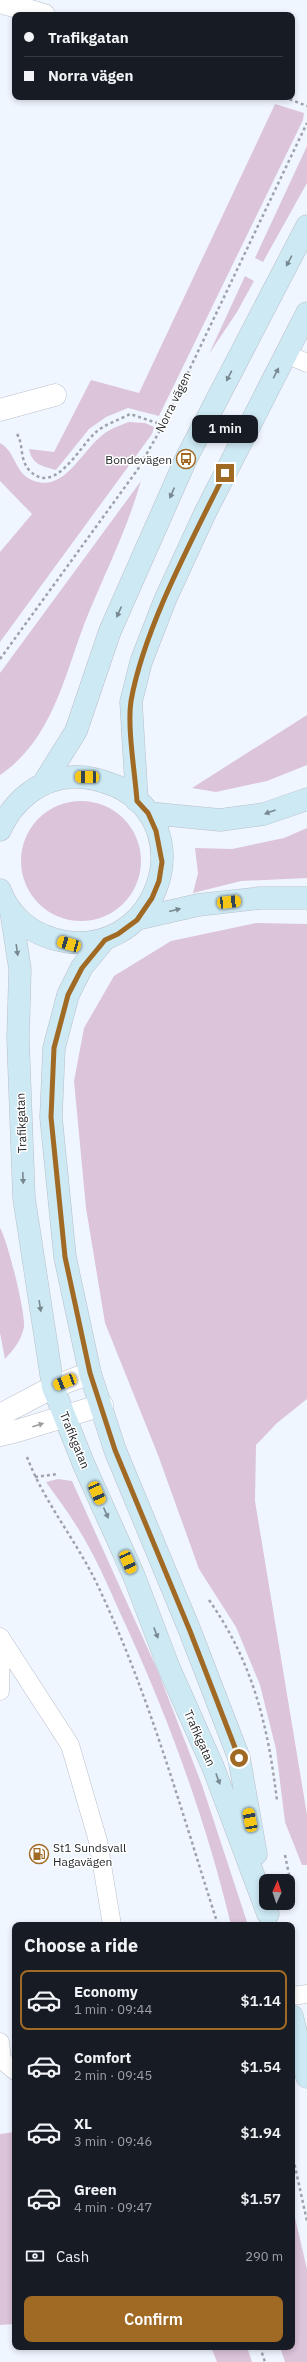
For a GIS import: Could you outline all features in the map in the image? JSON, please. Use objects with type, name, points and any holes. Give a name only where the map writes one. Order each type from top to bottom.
[{"type":"main road","points":[[43,784],[76,731],[110,631],[186,459],[307,226]]},
{"type":"main road","points":[[142,807],[131,702],[141,662],[165,600],[205,513],[307,313]]},
{"type":"main road","points":[[0,830],[5,819],[22,798],[43,784],[57,779],[87,777],[102,780],[125,791],[142,807],[156,831],[162,862],[159,881],[152,898],[137,920],[118,934],[105,940],[90,943],[69,944],[41,936],[25,925],[11,911],[0,890]]},
{"type":"main road","points":[[0,802],[22,798]]},
{"type":"main road","points":[[142,807],[220,820],[264,814],[307,799]]},
{"type":"main road","points":[[137,920],[198,905],[260,898],[307,898]]},
{"type":"main road","name":"Trafikgatan","points":[[11,911],[20,969],[18,1039],[24,1198],[53,1387],[84,1465],[134,1576],[169,1668],[213,1767],[269,1920]]},
{"type":"main road","name":"Trafikgatan","points":[[105,940],[82,968],[68,995],[54,1048],[51,1117],[65,1257],[90,1373],[102,1405],[115,1450],[190,1631],[239,1758],[269,1920]]},
{"type":"main road","points":[[295,2028],[307,2077]]},
{"type":"street","points":[[0,2],[34,12]]},
{"type":"street","points":[[1,409],[55,395]]},
{"type":"street","points":[[0,1415],[53,1387],[90,1373]]},
{"type":"street","points":[[9,1433],[102,1405]]},
{"type":"lane","points":[[286,354],[307,363]]},
{"type":"lane","points":[[0,1690],[1,1638]]},
{"type":"lane","points":[[1,1638],[70,1745],[98,1841],[112,1922]]},
{"type":"lane","points":[[295,1996],[307,1994]]},
{"type":"lane","points":[[0,2042],[2,2060],[12,2068]]},
{"type":"path","points":[[292,100],[307,106]]},
{"type":"path","name":"Norra vägen","points":[[0,658],[138,469],[163,425],[307,123]]},
{"type":"path","points":[[1,409],[19,436],[22,459],[30,471],[41,476],[53,477],[66,468],[96,432],[130,414],[163,425]]},
{"type":"path","points":[[9,1433],[97,1583],[142,1689],[217,1922]]},
{"type":"path","points":[[295,2167],[307,2221]]},
{"type":"path","points":[[261,2350],[265,2362]]},
{"type":"shaded area","points":[[275,104],[304,113],[303,120],[159,416],[128,408],[106,417],[89,429],[56,470],[38,464],[32,458],[29,449],[54,452],[91,380],[139,393]]},
{"type":"shaded area","points":[[307,146],[307,183],[263,262],[255,258]]},
{"type":"shaded area","points":[[245,276],[254,281],[237,312],[209,354]]},
{"type":"shaded area","points":[[129,422],[145,423],[154,427],[152,434],[0,642],[0,552],[32,514],[0,481],[0,443],[5,446],[20,470],[28,478],[40,482],[50,482],[60,478],[77,463],[103,434]]},
{"type":"shaded area","points":[[141,481],[129,517],[85,622],[54,706],[44,726],[32,744],[18,761],[0,775],[0,673]]},
{"type":"shaded area","points":[[307,715],[307,765],[267,781],[216,792],[192,788]]},
{"type":"shaded area","points":[[81,801],[104,805],[124,818],[137,838],[141,861],[137,884],[124,904],[104,917],[81,921],[58,917],[38,904],[25,884],[21,861],[25,838],[38,818],[58,805]]},
{"type":"shaded area","points":[[307,828],[307,878],[241,881],[193,893],[198,873],[195,848],[232,849],[284,838]]},
{"type":"shaded area","points":[[256,923],[307,924],[307,1399],[277,1423],[256,1445],[255,1501],[307,1815],[307,1865],[302,1865],[285,1822],[276,1749],[260,1685],[236,1627],[199,1569],[158,1455],[105,1323],[86,1208],[74,1081],[84,1028],[114,976],[171,941]]},
{"type":"shaded area","points":[[0,1228],[11,1260],[24,1319],[24,1327],[19,1341],[5,1359],[0,1333]]},
{"type":"shaded area","points":[[58,1479],[72,1481],[157,1669],[202,1785],[247,1922],[230,1922],[211,1850],[187,1775],[144,1666],[95,1558],[73,1521],[46,1482]]},
{"type":"shaded area","points":[[12,2132],[12,2324],[0,2325],[0,2134]]},
{"type":"shaded area","points":[[295,2218],[307,2269],[307,2362],[285,2362],[281,2350],[295,2350]]},
{"type":"shaded area","points":[[212,2350],[248,2350],[252,2362],[217,2362]]},
{"type":"place","name":"Bondevägen","points":[[186,459]]},
{"type":"place","name":"St1 Sundsvall Hagavägen","points":[[39,1854]]},
{"type":"route","points":[[225,473],[165,600],[141,662],[131,702],[132,745],[137,801],[148,813],[161,846],[162,862],[159,881],[152,898],[137,920],[118,934],[105,940],[82,968],[68,995],[54,1048],[51,1117],[65,1257],[90,1373],[102,1405],[115,1450],[190,1631],[239,1758]]}]
